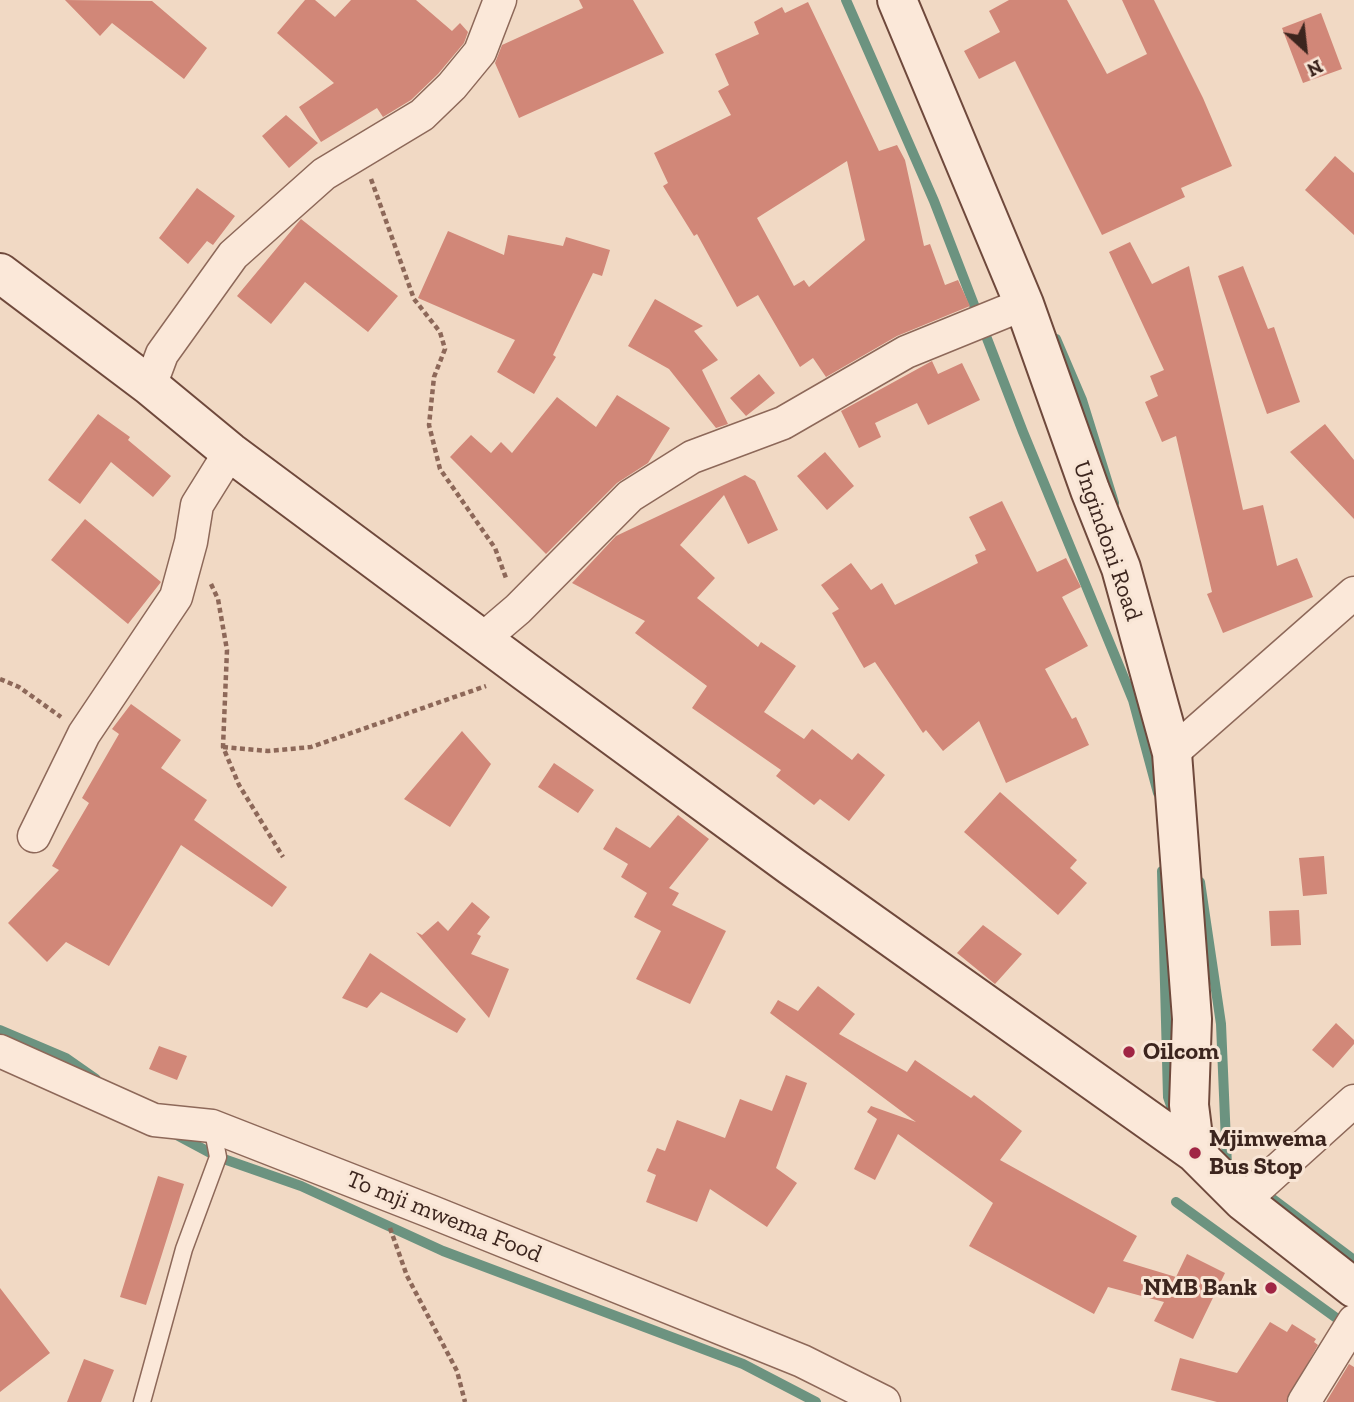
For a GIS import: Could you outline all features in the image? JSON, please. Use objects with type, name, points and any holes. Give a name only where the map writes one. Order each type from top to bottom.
[{"type":"main road","name":"Ungindoni Road","points":[[897,0],[1024,304],[1090,490],[1121,568],[1171,753],[1192,1019],[1189,1105],[1195,1153]]},
{"type":"main road","points":[[0,273],[150,386],[230,452],[527,672],[802,874],[1195,1153],[1243,1201],[1354,1288]]},
{"type":"street","points":[[150,386],[162,354],[233,255],[324,174],[422,115],[452,86],[480,52],[500,0]]},
{"type":"street","points":[[484,639],[518,609],[630,496],[692,457],[783,423],[906,352],[1024,304]]},
{"type":"street","points":[[34,836],[84,734],[176,597],[191,542],[197,505],[230,452]]},
{"type":"street","points":[[1171,753],[1354,593]]},
{"type":"street","name":"To mji mwema Food","points":[[0,1051],[154,1119],[212,1126],[378,1190],[802,1361],[884,1402]]},
{"type":"street","points":[[1243,1201],[1354,1101]]},
{"type":"street","points":[[1304,1402],[1354,1321]]},
{"type":"lane","points":[[142,1402],[184,1249],[218,1157],[212,1126]]},
{"type":"path","points":[[362,152],[414,299],[440,332],[445,349],[434,377],[429,425],[440,469],[495,548],[518,609]]},
{"type":"path","points":[[191,542],[218,599],[227,650],[223,747],[239,785],[282,857]]},
{"type":"path","points":[[223,747],[268,751],[311,747],[527,672]]},
{"type":"path","points":[[0,679],[19,687],[84,734]]},
{"type":"path","points":[[378,1190],[407,1276],[457,1371],[465,1402]]},
{"type":"building","points":[[65,0],[152,1],[207,48],[184,79],[112,23],[100,36]]},
{"type":"building","points":[[305,0],[315,0],[335,17],[351,0],[416,0],[452,31],[460,23],[468,32],[464,43],[411,100],[383,117],[377,108],[321,142],[299,107],[334,83],[277,33]]},
{"type":"building","points":[[579,0],[633,0],[664,53],[519,118],[495,63],[502,45],[583,8]]},
{"type":"building","points":[[1009,0],[1067,0],[1107,74],[1147,54],[1122,0],[1154,0],[1203,98],[1232,166],[1181,188],[1185,197],[1102,235],[1015,61],[979,79],[964,51],[1000,32],[989,11]]},
{"type":"building","points":[[808,2],[879,151],[897,145],[905,160],[924,246],[930,244],[945,285],[958,280],[970,306],[897,336],[826,377],[813,358],[800,367],[758,295],[737,307],[697,234],[694,236],[663,186],[668,183],[654,153],[731,115],[718,91],[729,85],[715,54],[759,34],[754,22],[782,7],[785,13]],"holes":[[[847,161],[865,240],[809,287],[804,280],[794,286],[757,218]]]},
{"type":"building","points":[[1321,13],[1342,69],[1303,83],[1282,28]]},
{"type":"building","points":[[286,115],[318,143],[289,168],[262,136]]},
{"type":"building","points":[[1335,156],[1354,173],[1354,235],[1305,190]]},
{"type":"building","points":[[197,188],[235,216],[213,245],[207,241],[188,264],[159,238]]},
{"type":"building","points":[[301,219],[398,296],[368,332],[305,282],[271,324],[237,296]]},
{"type":"building","points":[[448,231],[504,255],[508,235],[563,246],[566,237],[610,250],[602,276],[593,273],[553,355],[556,357],[534,394],[497,372],[515,340],[418,298]]},
{"type":"building","points":[[1130,242],[1152,284],[1189,266],[1243,510],[1263,505],[1277,566],[1297,558],[1313,597],[1223,633],[1207,594],[1212,592],[1176,436],[1162,442],[1145,402],[1158,396],[1150,376],[1164,370],[1109,252]]},
{"type":"building","points":[[1243,266],[1268,329],[1274,327],[1300,402],[1267,414],[1218,276]]},
{"type":"building","points":[[655,299],[703,326],[694,331],[718,360],[702,370],[728,424],[716,428],[669,369],[628,346]]},
{"type":"building","points":[[932,361],[938,374],[962,363],[980,400],[928,425],[917,403],[875,423],[881,437],[859,448],[841,411]]},
{"type":"building","points":[[759,374],[775,393],[746,416],[730,398]]},
{"type":"building","points":[[617,395],[670,428],[648,463],[617,483],[546,554],[450,457],[471,435],[491,453],[501,442],[512,453],[557,397],[596,427]]},
{"type":"building","points":[[98,414],[130,437],[128,440],[171,476],[153,497],[111,462],[80,504],[48,480]]},
{"type":"building","points":[[1325,424],[1354,460],[1354,519],[1290,452]]},
{"type":"building","points":[[825,452],[854,486],[827,510],[797,476]]},
{"type":"building","points":[[745,475],[755,481],[778,530],[748,544],[724,495],[680,545],[715,578],[697,598],[758,647],[761,642],[796,666],[764,712],[804,739],[812,729],[852,760],[858,753],[885,775],[849,821],[820,799],[814,805],[776,776],[781,770],[692,708],[707,686],[635,633],[645,621],[572,583],[616,536]]},
{"type":"building","points":[[1002,501],[1037,572],[1066,558],[1081,587],[1062,597],[1088,646],[1045,669],[1072,719],[1076,717],[1089,745],[1006,783],[979,721],[943,751],[926,730],[923,733],[875,662],[864,668],[832,613],[839,609],[821,585],[851,563],[871,590],[882,583],[895,605],[978,563],[975,555],[986,550],[969,517]]},
{"type":"building","points":[[85,519],[161,582],[128,624],[51,560]]},
{"type":"building","points":[[131,704],[181,740],[161,768],[207,800],[194,820],[287,887],[272,907],[181,845],[109,966],[66,942],[47,962],[8,923],[59,870],[52,866],[89,803],[82,798],[119,734],[112,729]]},
{"type":"building","points":[[462,731],[491,764],[450,827],[404,799]]},
{"type":"building","points":[[554,763],[594,790],[578,813],[538,787]]},
{"type":"building","points":[[1000,792],[1077,860],[1070,868],[1087,883],[1058,915],[964,832]]},
{"type":"building","points":[[678,815],[709,839],[669,888],[679,893],[672,905],[726,931],[690,1004],[636,979],[661,931],[634,917],[647,893],[621,877],[628,864],[603,849],[616,827],[650,848]]},
{"type":"building","points":[[1324,856],[1327,894],[1303,896],[1299,858]]},
{"type":"building","points":[[472,902],[490,917],[477,934],[481,936],[471,954],[509,969],[489,1018],[416,932],[422,935],[438,921],[448,931]]},
{"type":"building","points":[[1299,910],[1301,945],[1271,946],[1269,911]]},
{"type":"building","points":[[983,925],[1022,954],[995,984],[957,953]]},
{"type":"building","points":[[370,953],[466,1019],[457,1033],[381,992],[367,1008],[342,998]]},
{"type":"building","points":[[818,986],[855,1014],[839,1034],[907,1072],[915,1060],[971,1098],[974,1095],[1022,1131],[1000,1160],[1137,1236],[1123,1261],[1176,1277],[1187,1254],[1225,1273],[1193,1339],[1154,1321],[1164,1302],[1108,1287],[1094,1314],[969,1246],[993,1203],[898,1134],[875,1180],[854,1169],[877,1119],[867,1112],[871,1106],[916,1122],[770,1013],[778,1000],[798,1011]]},
{"type":"building","points":[[1336,1023],[1354,1040],[1354,1044],[1333,1068],[1312,1050]]},
{"type":"building","points":[[159,1046],[187,1056],[177,1080],[149,1069]]},
{"type":"building","points":[[786,1075],[807,1083],[776,1168],[797,1183],[767,1227],[710,1189],[697,1222],[646,1202],[656,1175],[647,1171],[657,1148],[665,1151],[677,1120],[725,1138],[740,1099],[772,1111]]},
{"type":"building","points":[[158,1176],[184,1184],[146,1305],[120,1297]]},
{"type":"building","points":[[0,1288],[50,1353],[0,1392]]},
{"type":"building","points":[[1270,1322],[1287,1332],[1292,1324],[1316,1339],[1314,1342],[1318,1345],[1286,1402],[1217,1402],[1171,1390],[1180,1358],[1237,1373]]},
{"type":"building","points":[[84,1359],[114,1370],[101,1402],[67,1402]]},
{"type":"building","points":[[1349,1364],[1354,1367],[1354,1402],[1326,1402]]},
{"type":"waterway","points":[[846,0],[934,201],[1023,432],[1133,700],[1158,793]]},
{"type":"waterway","points":[[1056,339],[1082,400],[1114,503]]},
{"type":"waterway","points":[[1162,871],[1168,1097],[1174,1114]]},
{"type":"waterway","points":[[1200,882],[1221,1024],[1227,1166],[1230,1169]]},
{"type":"waterway","points":[[0,1030],[66,1058],[96,1079]]},
{"type":"waterway","points":[[175,1134],[218,1157],[301,1186],[443,1251],[743,1364],[816,1402]]},
{"type":"waterway","points":[[1262,1191],[1354,1260]]},
{"type":"waterway","points":[[1176,1202],[1346,1325]]},
{"type":"place","name":"Oilcom","points":[[1129,1052]]},
{"type":"place","name":"Mjimwema Bus Stop","points":[[1195,1153]]},
{"type":"place","name":"NMB Bank","points":[[1271,1288]]}]
